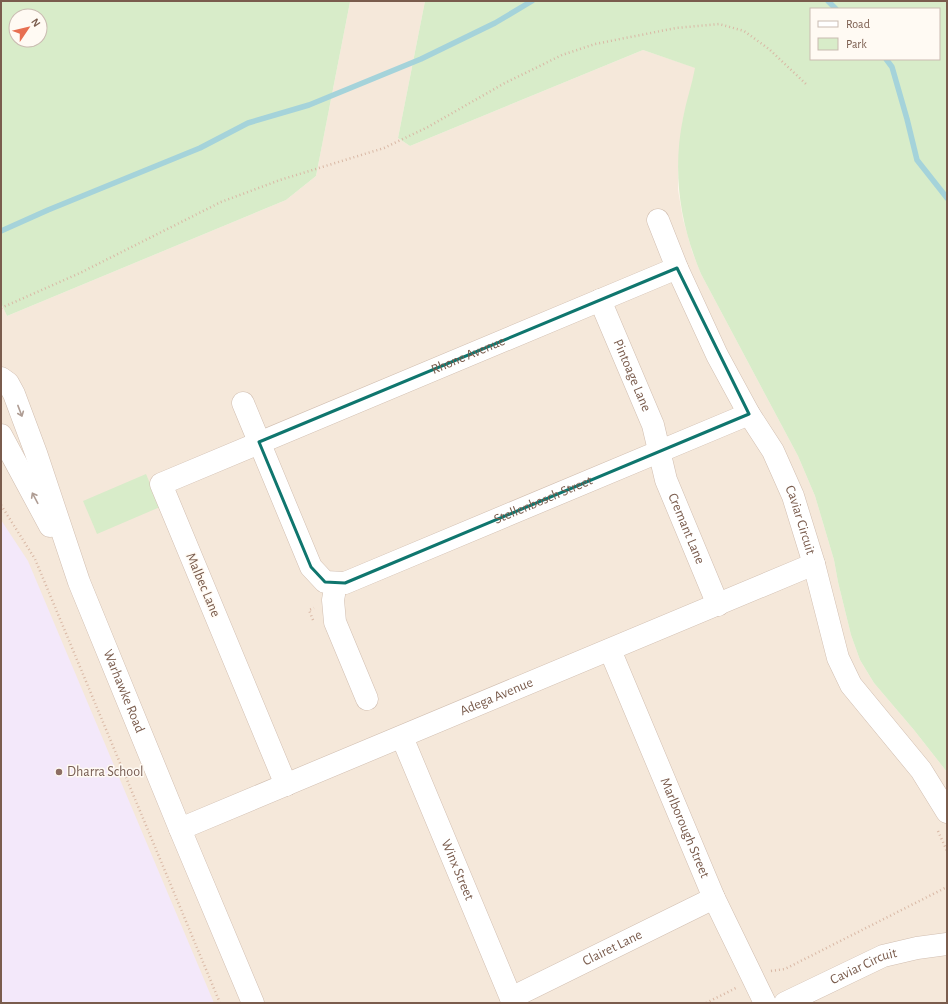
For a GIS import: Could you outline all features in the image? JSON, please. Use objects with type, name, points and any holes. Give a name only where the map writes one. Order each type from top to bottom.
[{"type":"street","name":"Caviar Circuit","points":[[658,220],[677,268],[717,355],[749,414],[773,451],[793,496],[814,564],[838,658],[851,685],[921,770],[947,812]]},
{"type":"street","name":"Rhone Avenue","points":[[259,442],[677,268]]},
{"type":"street","name":"Pintoage Lane","points":[[600,300],[653,425],[659,452]]},
{"type":"street","name":"Warhawke Road","points":[[1,378],[8,383],[14,394],[36,453],[79,582],[253,1003]]},
{"type":"street","points":[[243,403],[311,567],[325,582],[336,583],[333,600],[335,622],[367,699]]},
{"type":"street","name":"Stellenbosch Street","points":[[336,583],[345,583],[749,414]]},
{"type":"street","points":[[1,435],[79,582]]},
{"type":"street","name":"Malbec Lane","points":[[259,442],[161,484],[286,785]]},
{"type":"street","name":"Cremant Lane","points":[[659,452],[666,480],[718,605]]},
{"type":"street","name":"Adega Avenue","points":[[180,829],[814,564]]},
{"type":"street","name":"Marlborough Street","points":[[610,650],[714,898],[765,1003]]},
{"type":"street","name":"Winx Street","points":[[402,736],[512,1001]]},
{"type":"street","name":"Clairet Lane","points":[[512,1001],[714,898]]},
{"type":"street","name":"Caviar Circuit","points":[[785,1003],[883,956],[917,948],[947,944]]},
{"type":"path","points":[[1,308],[80,273],[221,202],[280,180],[384,148],[428,127],[503,84],[562,55],[595,44],[676,28],[719,24],[744,31],[769,48],[806,84]]},
{"type":"path","points":[[1,505],[34,559],[220,1003]]},
{"type":"path","points":[[706,1003],[767,972],[785,969],[947,887]]},
{"type":"highlighted area","points":[[677,268],[749,414],[345,583],[325,582],[311,567],[259,442]]},
{"type":"shaded area","points":[[348,1],[425,1],[398,138],[410,146],[643,50],[696,68],[683,119],[678,172],[678,190],[683,219],[692,251],[701,274],[798,456],[815,496],[834,560],[851,635],[860,660],[874,683],[947,772],[947,1003],[1,1003],[1,303],[7,316],[286,200],[316,176],[350,2]]},
{"type":"shaded area","name":"Dharra School","points":[[1,520],[28,561],[214,1003],[1,1003]]},
{"type":"green space","points":[[1,1],[350,2],[316,176],[286,200],[7,316],[1,303]]},
{"type":"green space","points":[[425,1],[947,1],[947,772],[874,683],[860,660],[851,635],[834,560],[815,496],[798,456],[701,274],[694,255],[683,217],[678,178],[678,158],[683,118],[695,68],[643,50],[410,146],[398,138]]},
{"type":"green space","points":[[146,474],[160,507],[97,534],[83,501]]},
{"type":"waterway","points":[[1,231],[48,210],[200,148],[248,123],[309,105],[421,59],[495,23],[532,1]]},
{"type":"waterway","points":[[828,1],[835,8]]},
{"type":"waterway","points":[[887,60],[892,67],[917,160],[947,198]]},
{"type":"place","name":"Dharra School","points":[[59,772]]}]
